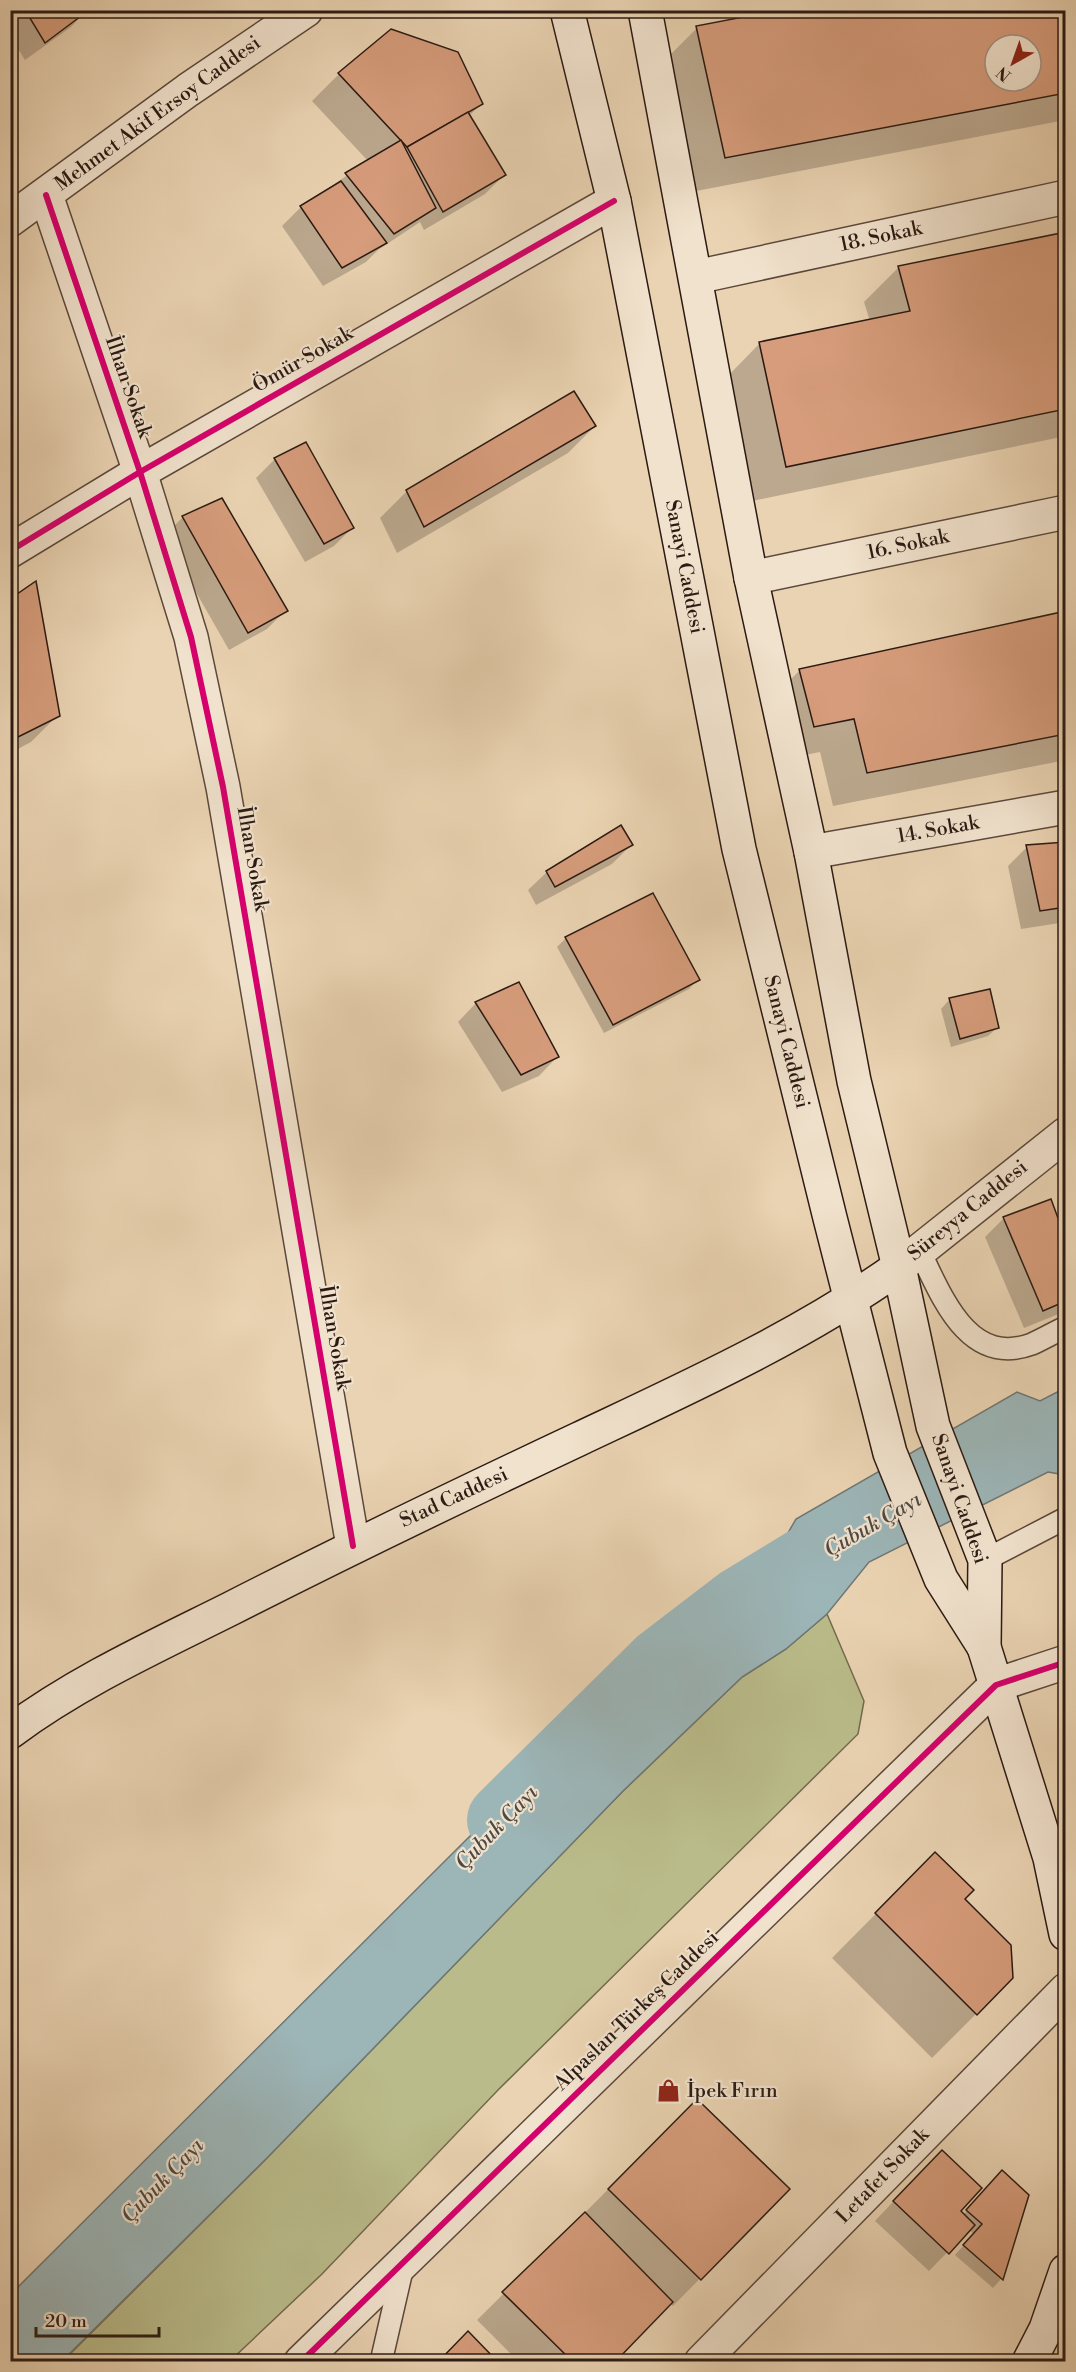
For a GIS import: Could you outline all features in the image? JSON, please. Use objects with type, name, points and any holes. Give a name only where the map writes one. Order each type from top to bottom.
[{"type":"street","name":"Mehmet Akif Ersoy Caddesi","points":[[10,220],[189,90],[306,10]]},
{"type":"street","name":"Sanayi Caddesi","points":[[567,10],[614,201],[739,849],[890,1452],[942,1579],[984,1647]]},
{"type":"street","name":"Sanayi Caddesi","points":[[645,10],[751,578],[811,852],[854,1081],[909,1259],[933,1426],[985,1560],[984,1647]]},
{"type":"street","name":"İlhan Sokak","points":[[46,195],[140,472],[191,636],[223,786],[352,1546]]},
{"type":"street","name":"18. Sokak","points":[[696,276],[1065,197]]},
{"type":"street","name":"Ömür Sokak","points":[[10,551],[140,472],[614,201]]},
{"type":"street","name":"16. Sokak","points":[[751,578],[1065,512]]},
{"type":"street","name":"14. Sokak","points":[[811,852],[1065,807]]},
{"type":"street","name":"Süreyya Caddesi","points":[[909,1259],[1065,1134]]},
{"type":"street","name":"Stad Caddesi","points":[[10,1732],[100,1675],[352,1546],[712,1376],[852,1300],[909,1259]]},
{"type":"street","points":[[984,1647],[1050,1858],[1065,1934]]},
{"type":"street","points":[[996,1685],[1065,1662]]},
{"type":"street","name":"Alpaslan Türkeş Caddesi","points":[[301,2361],[996,1685]]},
{"type":"street","name":"Letafet Sokak","points":[[701,2361],[1065,1990]]},
{"type":"street","points":[[1029,2361],[1046,2329],[1065,2271]]},
{"type":"lane","points":[[909,1259],[954,1320],[980,1341],[997,1346],[1023,1346],[1065,1327]]},
{"type":"lane","points":[[985,1560],[1065,1518]]},
{"type":"lane","points":[[381,2361],[404,2261]]},
{"type":"green space","points":[[827,1614],[864,1701],[858,1734],[498,2090],[322,2274],[230,2361],[62,2362],[266,2159],[623,1791],[742,1677],[786,1649]]},
{"type":"water","points":[[1065,1388],[1065,1475],[1048,1472],[869,1562],[827,1614],[786,1649],[742,1677],[623,1791],[266,2159],[62,2361],[11,2362],[11,2294],[472,1834],[707,1643],[774,1557],[796,1519],[1017,1392],[1040,1401]]},
{"type":"building","points":[[25,10],[89,10],[45,43]]},
{"type":"building","points":[[780,10],[1066,10],[1066,93],[725,158],[696,26]]},
{"type":"building","points":[[391,29],[458,52],[483,104],[407,147],[338,73]]},
{"type":"building","points":[[468,112],[506,175],[443,212],[407,147]]},
{"type":"building","points":[[401,140],[436,208],[394,234],[345,173]]},
{"type":"building","points":[[341,181],[387,243],[342,268],[300,206]]},
{"type":"building","points":[[1066,232],[1066,409],[786,467],[759,342],[910,311],[898,266]]},
{"type":"building","points":[[574,391],[596,426],[424,527],[406,490]]},
{"type":"building","points":[[306,442],[354,528],[324,544],[274,458]]},
{"type":"building","points":[[222,498],[288,611],[248,633],[182,516]]},
{"type":"building","points":[[36,581],[60,716],[10,741],[10,599]]},
{"type":"building","points":[[1066,611],[1066,734],[867,773],[854,719],[814,727],[799,669]]},
{"type":"building","points":[[621,825],[633,845],[555,887],[546,871]]},
{"type":"building","points":[[1066,842],[1066,907],[1040,911],[1026,845]]},
{"type":"building","points":[[653,893],[700,980],[613,1025],[565,937]]},
{"type":"building","points":[[519,982],[559,1057],[521,1075],[475,1002]]},
{"type":"building","points":[[990,989],[999,1028],[960,1039],[949,998]]},
{"type":"building","points":[[1051,1199],[1066,1240],[1066,1301],[1043,1311],[1003,1217]]},
{"type":"building","points":[[935,1852],[974,1890],[965,1899],[1011,1945],[1013,1978],[977,2015],[875,1913]]},
{"type":"building","points":[[697,2099],[790,2189],[701,2280],[608,2189]]},
{"type":"building","points":[[942,2150],[982,2188],[961,2211],[975,2225],[949,2254],[893,2201]]},
{"type":"building","points":[[1002,2170],[1029,2195],[1003,2280],[963,2245],[982,2224],[966,2210]]},
{"type":"building","points":[[585,2212],[673,2302],[615,2362],[573,2362],[502,2292]]},
{"type":"building","points":[[468,2331],[498,2362],[438,2362]]},
{"type":"waterway","name":"Çubuk Çayı","points":[[504,1820],[661,1665],[742,1603],[819,1556]]},
{"type":"cycle path","points":[[46,195],[140,472],[191,637],[223,787],[353,1546]]},
{"type":"cycle path","points":[[10,551],[140,472],[614,201]]},
{"type":"cycle path","points":[[301,2362],[996,1685],[1066,1662]]},
{"type":"place","name":"İpek Fırın","points":[[669,2091]]}]
